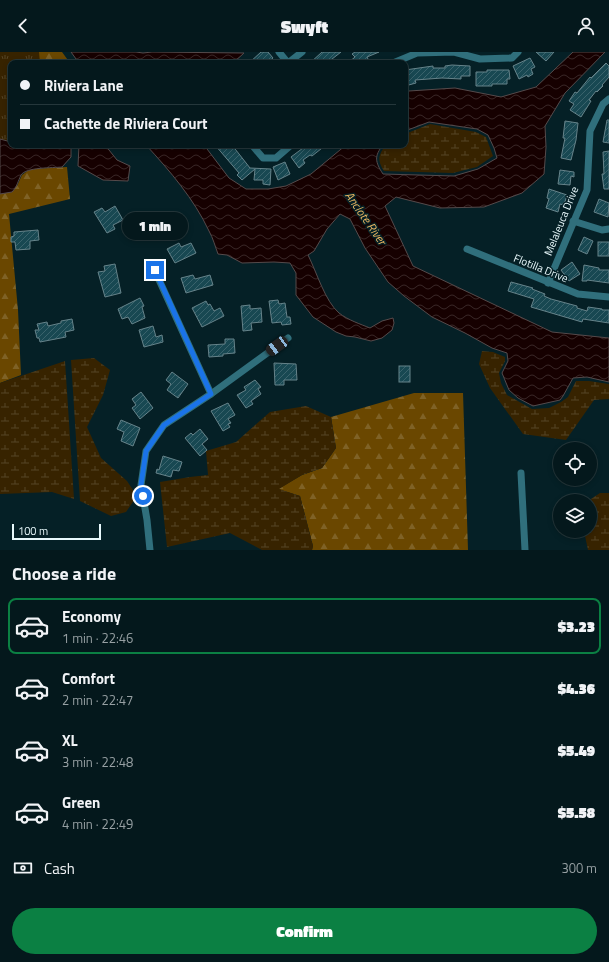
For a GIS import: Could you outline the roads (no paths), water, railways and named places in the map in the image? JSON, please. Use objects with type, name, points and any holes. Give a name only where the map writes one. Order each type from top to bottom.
[{"type":"street","points":[[279,52],[286,60]]},
{"type":"street","points":[[292,60],[302,52]]},
{"type":"street","points":[[400,60],[417,53],[454,52],[480,56],[512,58],[518,52]]},
{"type":"street","name":"Melaleuca Drive","points":[[548,283],[587,190],[590,131],[603,104],[609,99]]},
{"type":"street","points":[[255,148],[263,158],[276,158],[288,148]]},
{"type":"street","points":[[573,221],[602,230],[609,229]]},
{"type":"street","name":"Flotilla Drive","points":[[467,249],[578,294],[609,297]]},
{"type":"street","points":[[155,270],[211,394]]},
{"type":"street","points":[[150,550],[141,485],[146,451],[164,425],[211,394],[288,338]]},
{"type":"street","points":[[521,473],[525,550]]},
{"type":"water","points":[[71,52],[244,53],[236,60],[77,60]]},
{"type":"water","name":"Anclote River","points":[[573,52],[605,52],[565,93],[545,126],[546,147],[544,174],[522,193],[484,207],[440,208],[396,197],[385,206],[413,266],[552,332],[609,338],[609,382],[587,377],[573,378],[560,400],[533,406],[518,398],[509,390],[502,373],[508,361],[507,353],[492,348],[432,317],[404,296],[388,282],[365,248],[350,219],[340,214],[327,229],[314,251],[308,255],[325,294],[339,313],[350,320],[370,328],[382,321],[393,318],[394,323],[392,330],[382,338],[371,341],[346,336],[336,332],[313,317],[296,295],[296,273],[290,263],[242,263],[227,255],[218,254],[213,239],[203,219],[189,197],[173,175],[149,148],[206,148],[229,178],[246,189],[268,189],[286,186],[311,174],[342,148],[381,148],[378,152],[377,162],[383,174],[454,176],[478,169],[497,158],[488,135],[477,129],[429,122],[408,130],[408,92],[455,88],[501,97],[536,87]]},
{"type":"water","points":[[0,139],[8,141],[8,148],[71,148],[71,157],[62,167],[34,169],[24,172],[12,192],[0,194]]},
{"type":"water","points":[[79,148],[107,148],[117,160],[130,166],[128,181],[103,180],[78,166]]}]
